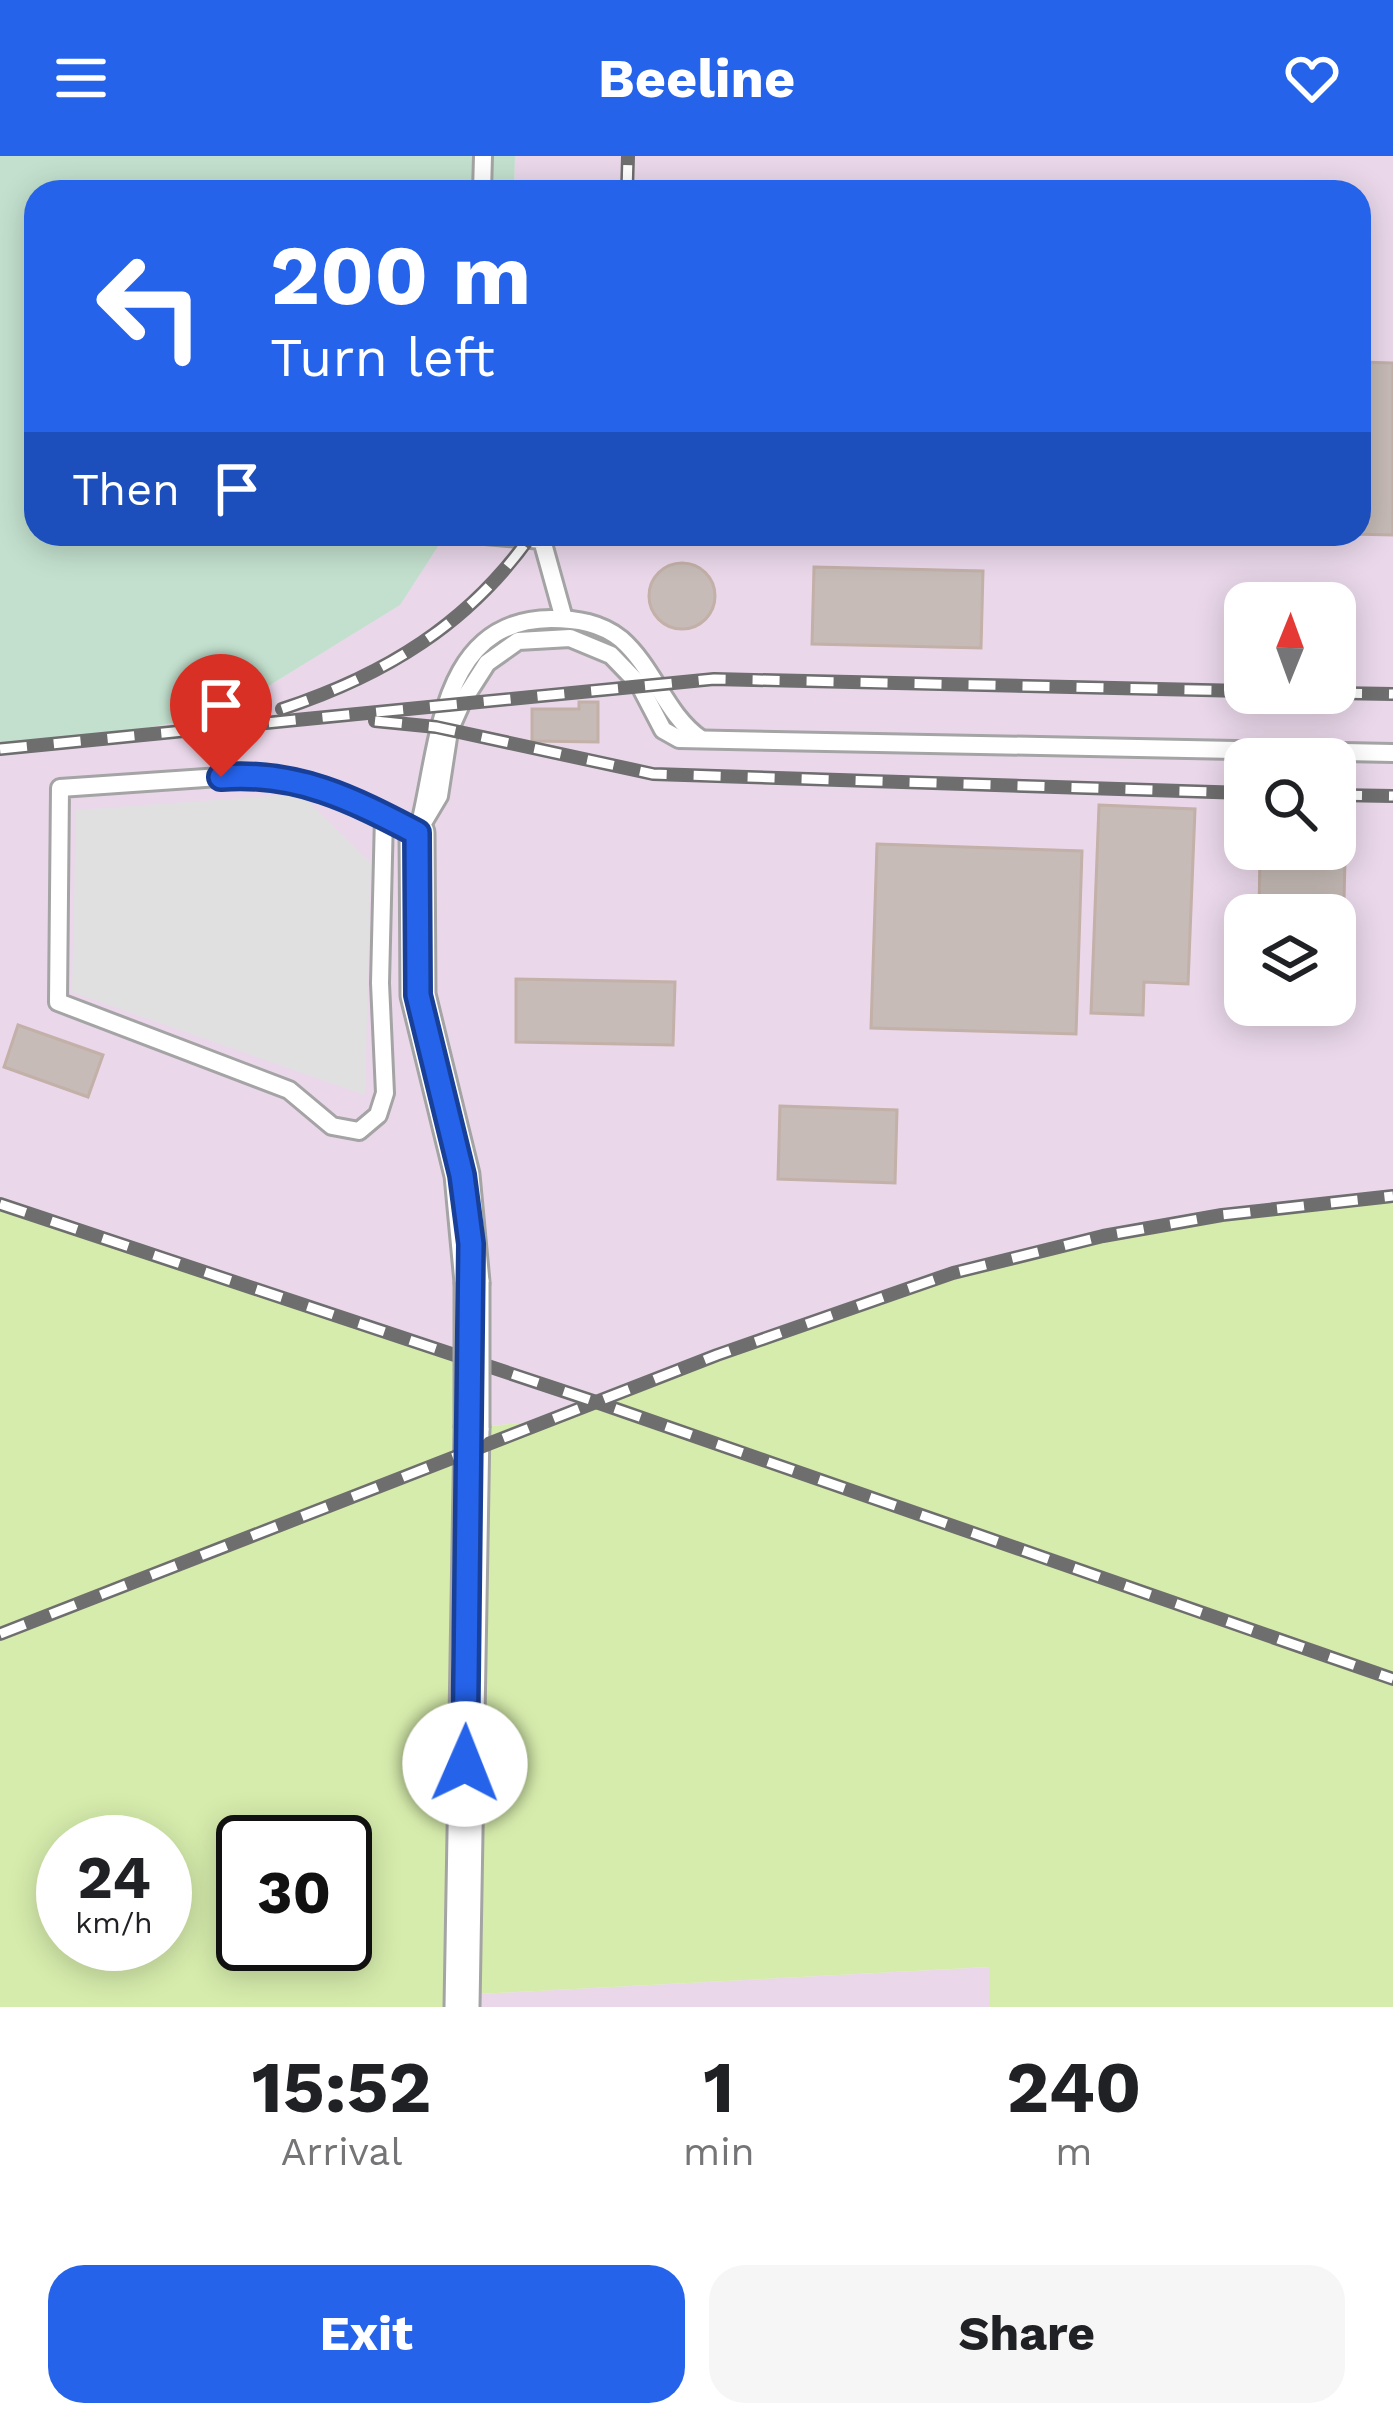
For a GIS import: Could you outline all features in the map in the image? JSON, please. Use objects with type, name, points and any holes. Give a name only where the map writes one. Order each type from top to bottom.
[{"type":"street","points":[[417,833],[418,995],[462,1175],[472,1282],[462,2007]]},
{"type":"lane","points":[[544,546],[564,619]]},
{"type":"lane","points":[[417,833],[436,727],[457,675],[494,633],[513,624],[586,621],[626,643],[659,683],[683,727],[706,742]]},
{"type":"lane","points":[[417,833],[439,796],[449,731],[487,663],[518,641],[550,635],[594,645],[628,670],[664,730],[679,740],[1393,753]]},
{"type":"lane","points":[[384,816],[380,983],[385,1093],[379,1115],[359,1131],[332,1126],[289,1090],[58,1002],[61,788],[262,774],[321,786],[384,816],[417,833]]},
{"type":"shaded area","points":[[515,156],[1393,156],[1393,1202],[1348,1203],[1103,1236],[953,1273],[548,1420],[472,1428],[473,1359],[0,1203],[0,756],[225,713],[399,605],[438,546],[1371,546],[1371,180],[514,180]]},
{"type":"shaded area","points":[[300,794],[371,863],[365,1095],[72,992],[76,810]]},
{"type":"shaded area","points":[[990,1967],[989,2007],[462,2007],[462,1997],[479,1994]]},
{"type":"green space","points":[[0,156],[515,156],[514,180],[24,180],[24,546],[438,546],[400,605],[225,713],[0,756]]},
{"type":"green space","points":[[1393,1202],[1393,2007],[989,2007],[989,1967],[479,1994],[462,1997],[462,2007],[0,2007],[0,1203],[473,1359],[473,1428],[548,1420],[842,1309],[953,1273],[1103,1236],[1348,1203]]},
{"type":"building","points":[[1371,362],[1393,363],[1393,535],[1371,534]]},
{"type":"building","points":[[682,563],[705,573],[715,596],[705,619],[682,629],[659,619],[649,596],[659,573]]},
{"type":"building","points":[[814,567],[983,571],[981,648],[812,644]]},
{"type":"building","points":[[579,702],[598,702],[598,742],[532,741],[532,709],[579,709]]},
{"type":"building","points":[[1099,805],[1195,809],[1188,984],[1144,982],[1143,1015],[1091,1013]]},
{"type":"building","points":[[877,844],[1082,851],[1076,1034],[871,1028]]},
{"type":"building","points":[[1260,870],[1345,870],[1344,894],[1259,894]]},
{"type":"building","points":[[516,979],[675,982],[673,1045],[516,1042]]},
{"type":"building","points":[[18,1025],[103,1055],[88,1097],[4,1067]]},
{"type":"building","points":[[780,1106],[897,1110],[895,1183],[778,1179]]},
{"type":"railway","points":[[627,180],[628,156]]},
{"type":"railway","points":[[282,709],[356,680],[422,643],[481,595],[523,546]]},
{"type":"railway","points":[[0,749],[714,679],[1224,691]]},
{"type":"railway","points":[[1356,693],[1393,694]]},
{"type":"railway","points":[[375,721],[436,727],[653,774],[1224,792]]},
{"type":"railway","points":[[1356,795],[1393,796]]},
{"type":"railway","points":[[0,1634],[717,1355],[953,1273],[1103,1236],[1222,1215],[1393,1196]]},
{"type":"railway","points":[[0,1204],[602,1404],[1393,1679]]},
{"type":"route","points":[[221,777],[262,774],[321,786],[417,833],[418,995],[462,1175],[471,1244],[465,1764]]}]
